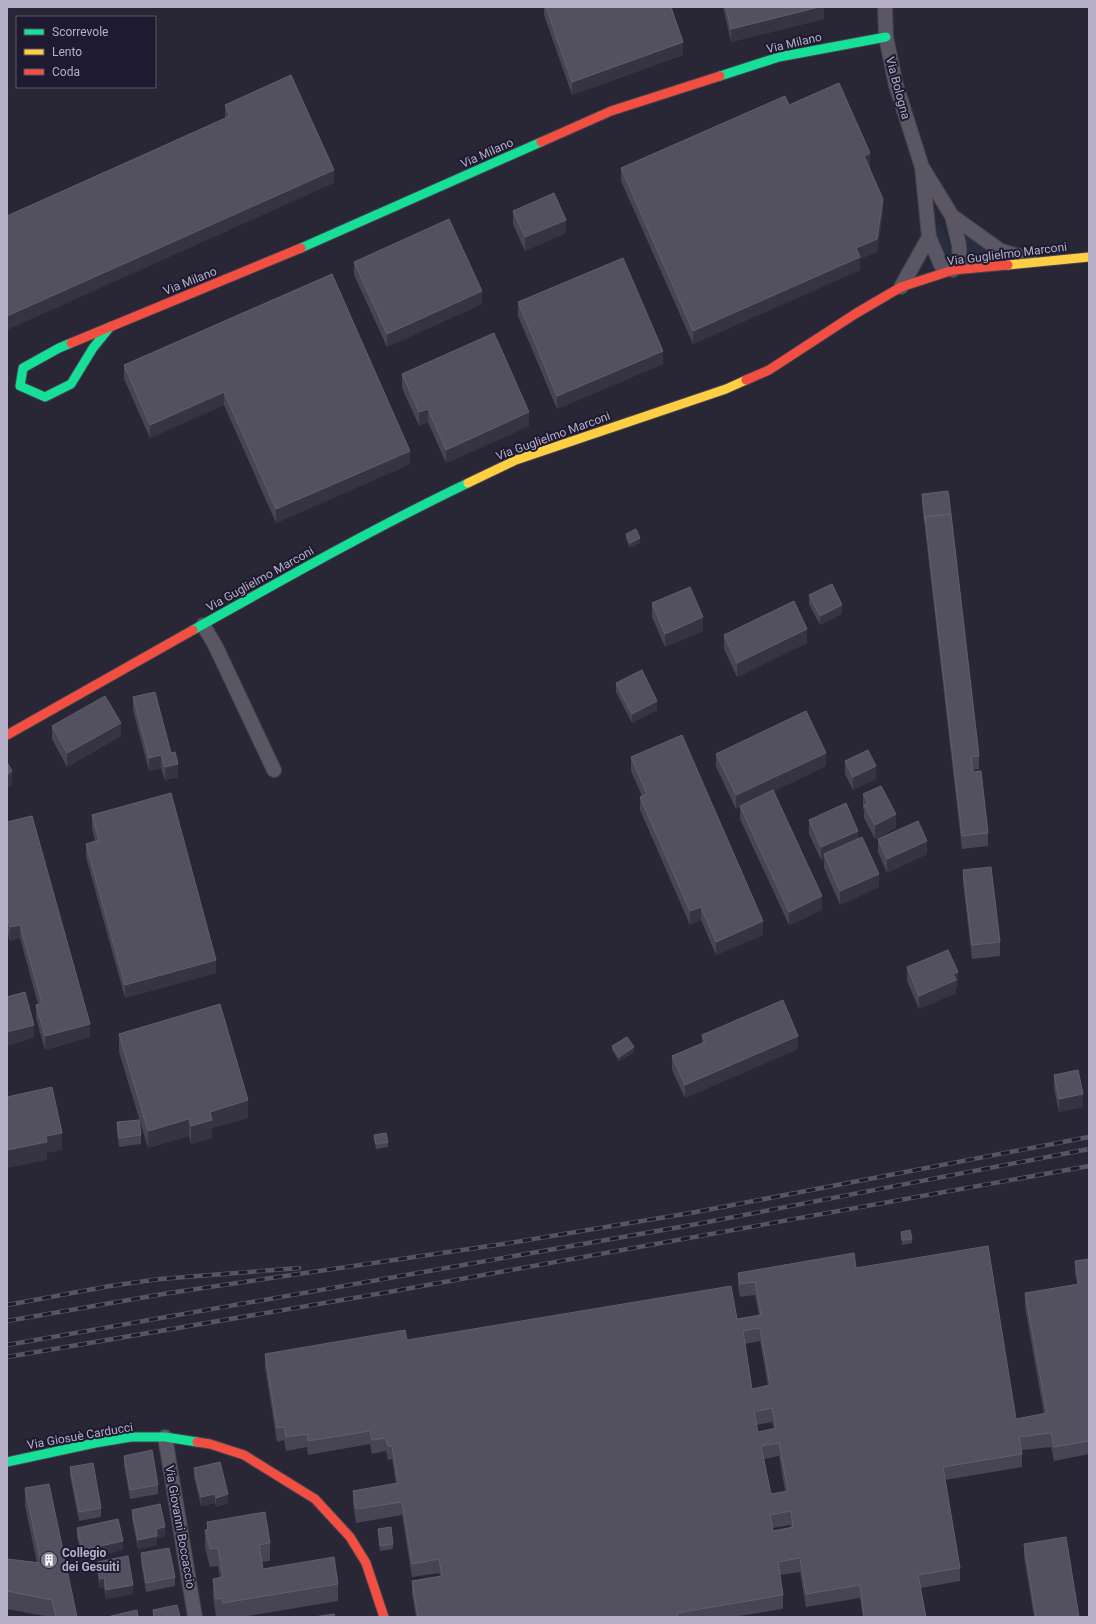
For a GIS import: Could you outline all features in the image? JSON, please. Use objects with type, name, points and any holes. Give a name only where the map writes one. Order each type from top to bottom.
[{"type":"street","name":"Via Bologna","points":[[885,7],[886,37],[896,85],[922,167],[929,237],[941,265],[953,270],[960,264],[959,245],[952,216],[922,167]]},
{"type":"street","name":"Via Milano","points":[[110,327],[93,348],[71,384],[45,397],[20,386],[23,368],[59,348],[313,243],[611,111],[779,57],[886,37]]},
{"type":"street","name":"Via Bologna","points":[[952,216],[1001,251],[1038,261]]},
{"type":"street","points":[[900,288],[929,237]]},
{"type":"street","name":"Via Guglielmo Marconi","points":[[7,735],[313,563],[426,503],[516,460],[726,389],[769,370],[855,314],[900,288],[953,270],[1089,257]]},
{"type":"street","points":[[203,625],[215,645],[274,770]]},
{"type":"street","name":"Via Giosuè Carducci","points":[[7,1462],[95,1443],[131,1437],[165,1437],[210,1444],[244,1455],[316,1499],[350,1537],[366,1563],[384,1617]]},
{"type":"street","name":"Via Giovanni Boccaccio","points":[[165,1437],[195,1617]]},
{"type":"shaded area","points":[[940,224],[949,240],[951,249],[952,259],[947,262],[937,240],[935,226]]},
{"type":"shaded area","points":[[962,229],[974,241],[1002,256],[966,262]]},
{"type":"building","points":[[546,7],[671,7],[683,42],[572,82]]},
{"type":"building","points":[[726,7],[819,7],[731,29]]},
{"type":"building","points":[[291,75],[334,170],[7,316],[7,216],[230,116],[225,105]]},
{"type":"building","points":[[839,83],[870,153],[864,156],[883,199],[877,239],[856,248],[860,257],[693,331],[621,168],[785,96],[789,105]]},
{"type":"building","points":[[554,193],[566,220],[525,237],[513,211]]},
{"type":"building","points":[[449,219],[482,291],[387,334],[354,262]]},
{"type":"building","points":[[623,258],[663,351],[557,396],[518,302]]},
{"type":"building","points":[[332,274],[410,451],[276,509],[224,392],[150,425],[124,365]]},
{"type":"building","points":[[494,333],[529,412],[446,450],[428,409],[419,412],[402,374]]},
{"type":"building","points":[[948,491],[951,514],[925,517],[925,521],[922,494]]},
{"type":"building","points":[[951,514],[979,756],[971,757],[973,772],[981,771],[988,833],[962,836],[925,517]]},
{"type":"building","points":[[636,529],[640,538],[630,543],[626,534]]},
{"type":"building","points":[[832,584],[842,605],[820,616],[809,595]]},
{"type":"building","points":[[690,587],[703,617],[665,634],[652,603]]},
{"type":"building","points":[[794,601],[807,629],[737,663],[724,635]]},
{"type":"building","points":[[642,670],[657,701],[632,714],[616,683]]},
{"type":"building","points":[[155,692],[171,753],[175,752],[178,764],[165,767],[161,755],[149,758],[133,697]]},
{"type":"building","points":[[105,696],[121,723],[67,753],[52,726]]},
{"type":"building","points":[[806,711],[826,753],[736,795],[716,754]]},
{"type":"building","points":[[682,735],[763,921],[716,942],[701,907],[690,911],[640,797],[647,794],[631,757]]},
{"type":"building","points":[[868,750],[876,766],[853,777],[845,761]]},
{"type":"building","points":[[7,762],[12,771],[7,775]]},
{"type":"building","points":[[881,786],[896,814],[875,825],[864,805],[868,803],[863,794]]},
{"type":"building","points":[[773,790],[822,896],[789,912],[740,806]]},
{"type":"building","points":[[171,793],[216,960],[125,985],[86,844],[99,840],[92,815]]},
{"type":"building","points":[[846,803],[858,831],[821,847],[809,820]]},
{"type":"building","points":[[32,816],[90,1024],[45,1036],[36,1005],[42,1003],[20,925],[10,927],[7,916],[7,822]]},
{"type":"building","points":[[918,821],[927,841],[887,859],[878,839]]},
{"type":"building","points":[[862,837],[879,874],[840,891],[824,854]]},
{"type":"building","points":[[991,867],[1000,942],[972,945],[963,870]]},
{"type":"building","points":[[948,950],[958,972],[953,974],[956,980],[919,996],[907,967]]},
{"type":"building","points":[[25,992],[34,1025],[7,1032],[7,997]]},
{"type":"building","points":[[783,1000],[798,1036],[685,1085],[672,1056],[705,1042],[702,1035]]},
{"type":"building","points":[[220,1004],[248,1100],[210,1112],[212,1120],[191,1126],[189,1119],[148,1131],[119,1034]]},
{"type":"building","points":[[627,1037],[634,1047],[619,1057],[612,1046]]},
{"type":"building","points":[[1078,1070],[1083,1094],[1059,1099],[1054,1075]]},
{"type":"building","points":[[52,1087],[62,1133],[46,1136],[47,1142],[7,1150],[7,1097]]},
{"type":"building","points":[[139,1120],[141,1135],[119,1138],[117,1122]]},
{"type":"building","points":[[386,1133],[388,1142],[376,1144],[374,1135]]},
{"type":"building","points":[[910,1230],[912,1239],[902,1240],[901,1232]]},
{"type":"building","points":[[988,1246],[1016,1419],[1047,1413],[1025,1293],[1079,1284],[1075,1261],[1089,1259],[1089,1441],[1054,1447],[1051,1433],[1019,1437],[1022,1454],[943,1467],[960,1568],[918,1575],[926,1617],[864,1617],[860,1585],[806,1594],[800,1558],[778,1562],[783,1595],[677,1613],[678,1617],[418,1617],[412,1581],[442,1576],[439,1559],[412,1564],[402,1502],[356,1509],[353,1491],[398,1483],[392,1446],[388,1446],[386,1438],[372,1440],[370,1431],[308,1441],[307,1434],[286,1437],[284,1427],[277,1428],[265,1354],[405,1330],[407,1340],[731,1286],[737,1319],[761,1315],[755,1282],[740,1284],[738,1273],[854,1253],[856,1268]],"holes":[[[760,1328],[770,1385],[752,1389],[743,1331]],[[772,1408],[776,1428],[758,1432],[754,1412]],[[779,1443],[788,1491],[771,1494],[761,1446]],[[791,1511],[793,1527],[773,1531],[770,1515]]]},
{"type":"building","points":[[152,1450],[158,1485],[130,1490],[124,1456]]},
{"type":"building","points":[[220,1462],[228,1494],[216,1498],[215,1494],[201,1497],[194,1468]]},
{"type":"building","points":[[93,1463],[101,1508],[79,1512],[70,1467]]},
{"type":"building","name":"Collegio dei Gesuiti","points":[[49,1484],[77,1617],[56,1617],[52,1600],[7,1591],[7,1559],[41,1563],[25,1488]]},
{"type":"building","points":[[160,1504],[165,1527],[156,1529],[157,1536],[138,1540],[132,1510]]},
{"type":"building","points":[[265,1512],[270,1543],[259,1545],[263,1569],[334,1557],[338,1584],[223,1603],[222,1598],[216,1599],[213,1579],[223,1577],[218,1548],[210,1549],[205,1530],[208,1530],[207,1522]]},
{"type":"building","points":[[118,1519],[123,1541],[82,1550],[77,1528]]},
{"type":"building","points":[[391,1527],[393,1544],[380,1546],[378,1529]]},
{"type":"building","points":[[1066,1537],[1079,1617],[1036,1617],[1024,1544]]},
{"type":"building","points":[[169,1548],[175,1577],[146,1583],[141,1553]]},
{"type":"building","points":[[128,1556],[133,1585],[106,1590],[104,1578],[100,1579],[97,1562]]},
{"type":"building","points":[[177,1605],[180,1617],[154,1617],[153,1610]]},
{"type":"building","points":[[137,1610],[138,1617],[111,1617],[111,1616]]},
{"type":"building","points":[[334,1614],[335,1617],[314,1617]]},
{"type":"railway","points":[[7,1321],[169,1293],[503,1244],[696,1212],[1089,1137]]},
{"type":"railway","points":[[7,1345],[697,1224],[1089,1149]]},
{"type":"railway","points":[[7,1357],[383,1293],[1089,1166]]},
{"type":"railway","points":[[7,1305],[110,1286],[160,1279],[299,1268]]},
{"type":"traffic: fast","points":[[720,76],[779,57],[886,37]]},
{"type":"traffic: fast","points":[[301,248],[541,142]]},
{"type":"traffic: fast","points":[[71,343],[23,368],[20,386],[45,397],[71,384],[93,348],[110,327]]},
{"type":"traffic: fast","points":[[193,630],[364,536],[468,483]]},
{"type":"traffic: fast","points":[[7,1462],[95,1443],[131,1437],[165,1437],[197,1442]]},
{"type":"traffic: slow","points":[[1008,265],[1089,257]]},
{"type":"traffic: slow","points":[[468,483],[516,460],[726,389],[746,380]]},
{"type":"traffic: jam","points":[[541,142],[611,111],[720,76]]},
{"type":"traffic: jam","points":[[71,343],[301,248]]},
{"type":"traffic: jam","points":[[746,380],[769,370],[855,314],[901,287],[953,270],[1008,265]]},
{"type":"traffic: jam","points":[[7,735],[193,630]]},
{"type":"traffic: jam","points":[[197,1442],[210,1444],[244,1455],[315,1499],[350,1537],[366,1563],[384,1617]]},
{"type":"place","name":"Collegio dei Gesuiti","points":[[49,1560]]}]
